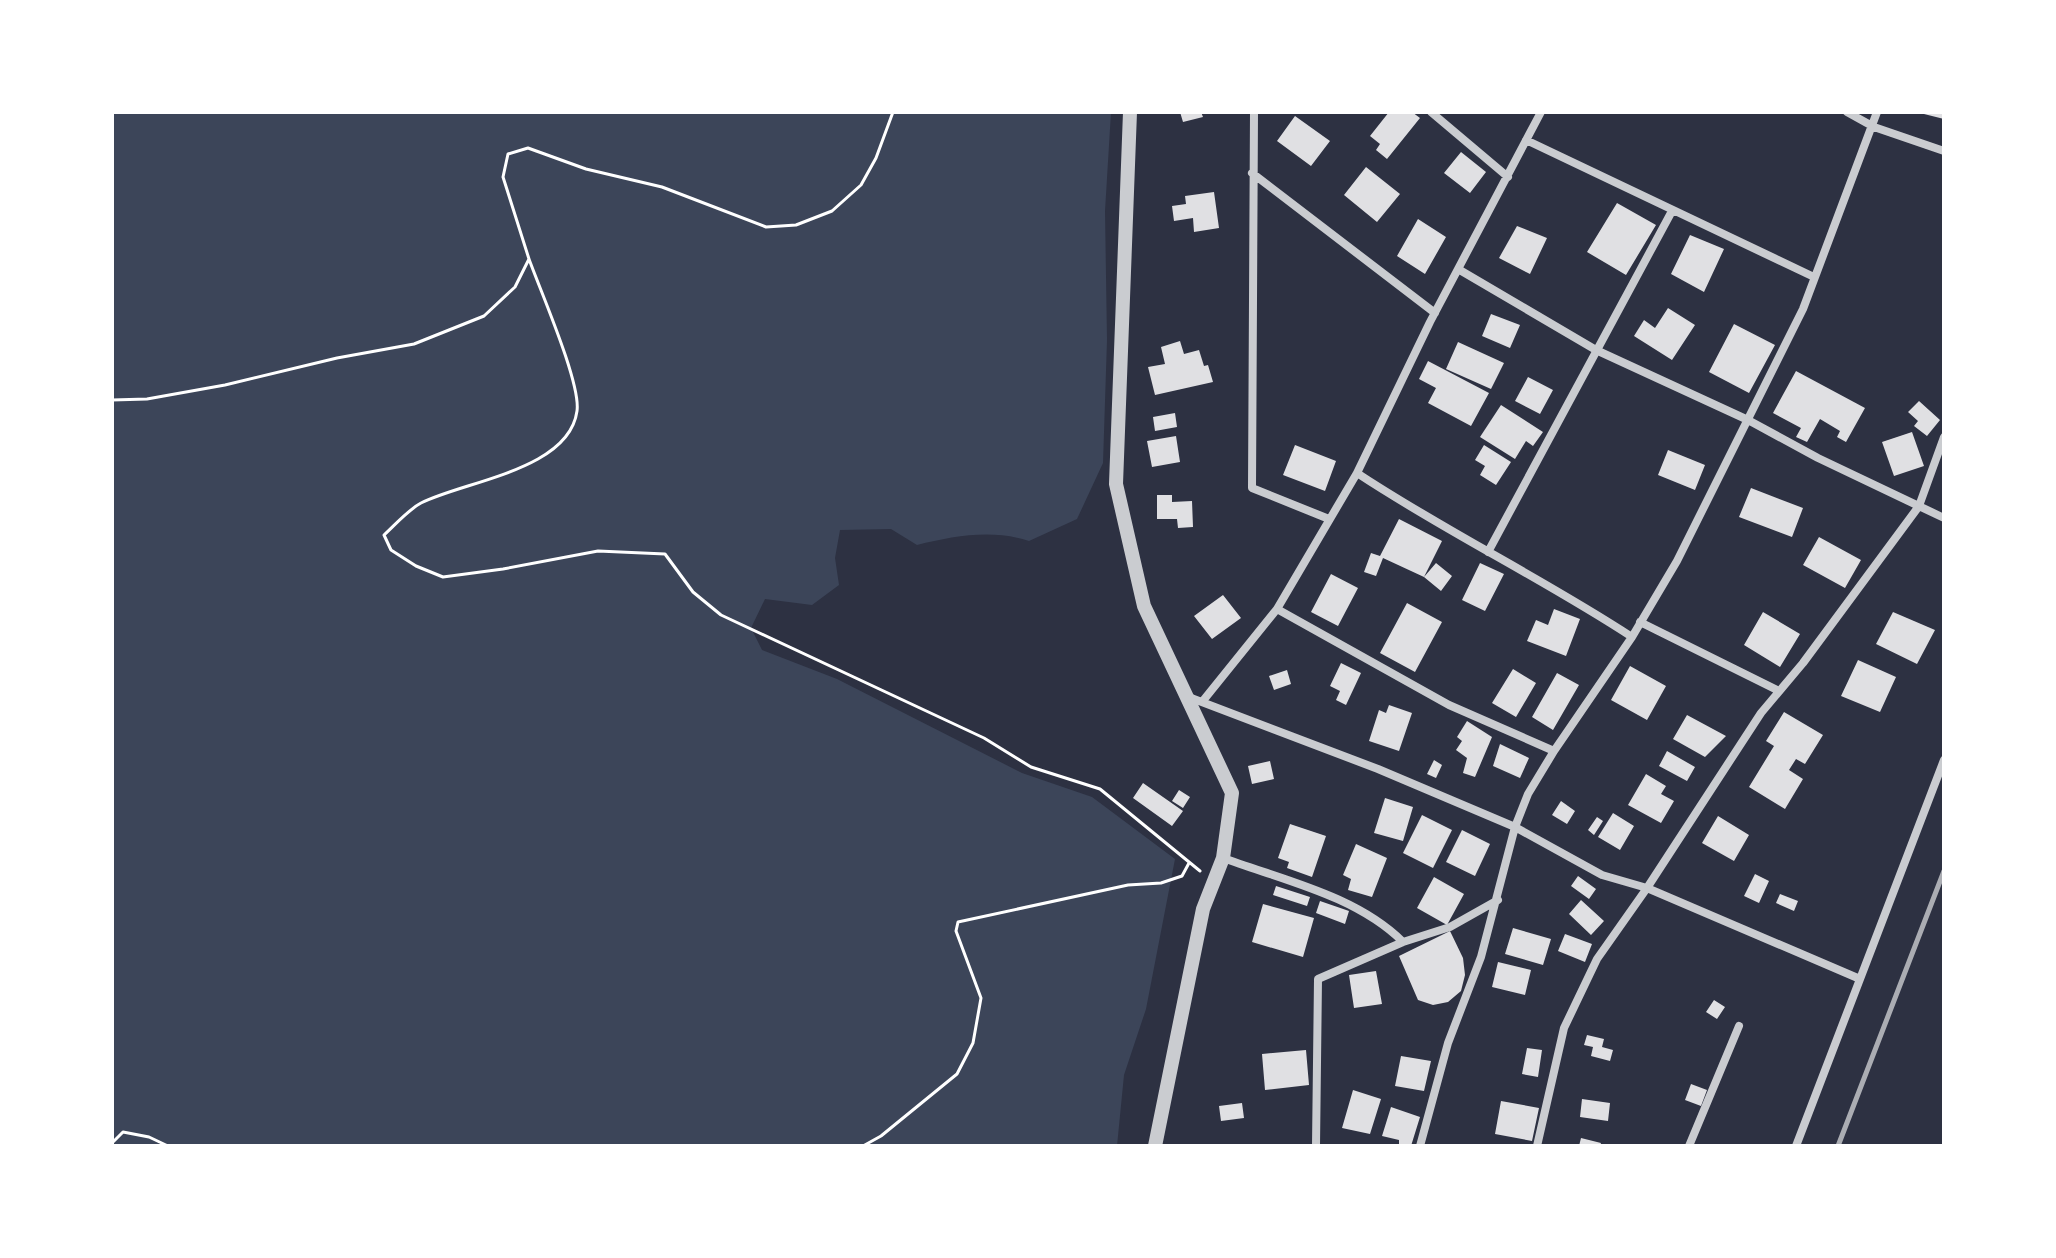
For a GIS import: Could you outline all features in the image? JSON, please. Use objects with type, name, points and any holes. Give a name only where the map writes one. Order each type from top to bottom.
[{"type":"street","points":[[1130,112],[1116,484],[1144,606],[1232,793],[1223,858],[1203,909],[1155,1146]]},
{"type":"street","points":[[1254,112],[1252,488],[1329,519]]},
{"type":"street","points":[[1431,112],[1508,177]]},
{"type":"street","points":[[1202,702],[1277,609],[1357,473],[1435,313],[1541,112]]},
{"type":"street","points":[[1847,112],[1874,127],[1944,151]]},
{"type":"street","points":[[1420,1146],[1448,1043],[1481,957],[1515,827],[1528,794],[1632,637],[1677,561],[1803,309],[1874,127],[1877,112]]},
{"type":"street","points":[[1526,140],[1814,277]]},
{"type":"street","points":[[1252,173],[1435,313]]},
{"type":"street","points":[[1488,552],[1672,211]]},
{"type":"street","points":[[1458,269],[1596,350],[1748,420],[1818,458],[1944,518]]},
{"type":"street","points":[[1537,1146],[1564,1028],[1597,959],[1761,713],[1803,663],[1919,506],[1944,437]]},
{"type":"street","points":[[1357,473],[1417,513],[1632,637]]},
{"type":"street","points":[[1277,609],[1449,705],[1554,751]]},
{"type":"street","points":[[1640,622],[1779,691]]},
{"type":"street","points":[[1185,696],[1378,769],[1515,827],[1602,875],[1647,888],[1860,979]]},
{"type":"street","points":[[1796,1146],[1944,760]]},
{"type":"street","points":[[1223,858],[1343,903],[1383,922],[1403,942]]},
{"type":"street","points":[[1316,1146],[1318,979],[1403,942],[1450,927],[1498,900]]},
{"type":"street","points":[[1689,1146],[1739,1026]]},
{"type":"path","points":[[893,112],[876,158],[861,185],[832,211],[796,225],[766,227],[662,187],[586,169],[528,148],[508,154],[503,177],[574,385],[577,411],[564,442],[536,460],[419,504],[384,535],[391,550],[416,566],[443,577],[598,551],[665,554],[693,592],[721,615],[984,738],[1031,767],[1100,789],[1214,882]]},
{"type":"path","points":[[112,400],[147,399],[225,385],[337,358],[414,344],[484,316],[515,287],[529,259]]},
{"type":"path","points":[[863,1146],[881,1136],[957,1074],[973,1043],[981,998],[956,931],[958,922],[1128,885],[1161,883],[1182,876],[1189,863]]},
{"type":"path","points":[[112,1143],[123,1132],[149,1137],[168,1146]]},
{"type":"shaded area","points":[[112,112],[1111,112],[1105,211],[1107,340],[1103,463],[1077,519],[1029,541],[987,535],[917,545],[891,529],[840,530],[835,558],[839,585],[812,605],[765,599],[751,628],[762,650],[837,679],[1022,773],[1092,797],[1175,859],[1146,1009],[1124,1075],[1117,1146],[112,1146]]},
{"type":"building","points":[[1180,112],[1201,112],[1203,117],[1183,122]]},
{"type":"building","points":[[1389,112],[1412,112],[1420,118],[1387,159],[1376,150],[1380,144],[1370,136]]},
{"type":"building","points":[[1944,112],[1944,119],[1920,113]]},
{"type":"building","points":[[1295,116],[1330,141],[1311,166],[1277,141]]},
{"type":"building","points":[[1461,152],[1486,172],[1470,193],[1444,173]]},
{"type":"building","points":[[1366,167],[1400,194],[1377,222],[1344,195]]},
{"type":"building","points":[[1214,192],[1219,228],[1194,232],[1193,218],[1174,221],[1172,206],[1186,204],[1185,196]]},
{"type":"building","points":[[1617,203],[1656,225],[1626,275],[1587,252]]},
{"type":"building","points":[[1418,219],[1446,237],[1425,274],[1397,256]]},
{"type":"building","points":[[1517,226],[1547,238],[1530,274],[1499,258]]},
{"type":"building","points":[[1690,235],[1724,249],[1704,292],[1671,274]]},
{"type":"building","points":[[1668,308],[1695,325],[1672,360],[1634,336],[1644,320],[1655,328]]},
{"type":"building","points":[[1491,314],[1520,325],[1510,348],[1482,336]]},
{"type":"building","points":[[1734,324],[1775,345],[1749,393],[1709,372]]},
{"type":"building","points":[[1180,341],[1184,354],[1199,350],[1213,382],[1155,395],[1148,367],[1165,364],[1161,347]]},
{"type":"building","points":[[1458,342],[1504,363],[1491,389],[1446,369]]},
{"type":"building","points":[[1428,361],[1489,393],[1471,426],[1428,403],[1436,388],[1419,379]]},
{"type":"building","points":[[1796,371],[1865,408],[1846,442],[1837,437],[1840,431],[1820,419],[1807,442],[1796,437],[1801,428],[1773,413]]},
{"type":"building","points":[[1528,377],[1553,390],[1540,414],[1515,401]]},
{"type":"building","points":[[1919,401],[1940,420],[1927,436],[1914,426],[1918,421],[1908,412]]},
{"type":"building","points":[[1501,405],[1543,432],[1533,446],[1526,441],[1515,459],[1480,437]]},
{"type":"building","points":[[1175,413],[1177,427],[1155,431],[1153,417]]},
{"type":"building","points":[[1912,432],[1924,466],[1894,476],[1882,442]]},
{"type":"building","points":[[1176,436],[1180,462],[1152,467],[1147,441]]},
{"type":"building","points":[[1295,445],[1336,461],[1325,491],[1283,475]]},
{"type":"building","points":[[1484,445],[1511,462],[1496,485],[1480,475],[1485,466],[1475,460]]},
{"type":"building","points":[[1668,450],[1705,465],[1695,490],[1658,475]]},
{"type":"building","points":[[1751,488],[1803,508],[1792,537],[1739,517]]},
{"type":"building","points":[[1157,495],[1172,495],[1172,502],[1192,501],[1193,527],[1178,528],[1177,519],[1157,519]]},
{"type":"building","points":[[1399,519],[1442,541],[1424,577],[1383,558],[1376,576],[1364,572],[1371,553],[1380,556]]},
{"type":"building","points":[[1819,537],[1861,560],[1845,588],[1803,565]]},
{"type":"building","points":[[1436,563],[1452,576],[1441,591],[1424,577]]},
{"type":"building","points":[[1480,563],[1504,574],[1485,611],[1462,600]]},
{"type":"building","points":[[1331,574],[1358,588],[1338,626],[1311,612]]},
{"type":"building","points":[[1223,595],[1241,618],[1212,639],[1194,616]]},
{"type":"building","points":[[1407,603],[1442,622],[1415,672],[1380,653]]},
{"type":"building","points":[[1554,609],[1580,619],[1566,656],[1527,641],[1536,620],[1548,625]]},
{"type":"building","points":[[1763,612],[1800,634],[1780,667],[1744,645]]},
{"type":"building","points":[[1893,612],[1935,630],[1917,664],[1876,644]]},
{"type":"building","points":[[1858,660],[1896,677],[1880,712],[1841,696]]},
{"type":"building","points":[[1341,663],[1361,673],[1346,705],[1336,700],[1340,691],[1330,686]]},
{"type":"building","points":[[1630,666],[1666,686],[1647,720],[1611,700]]},
{"type":"building","points":[[1513,669],[1536,683],[1516,717],[1492,703]]},
{"type":"building","points":[[1287,670],[1291,684],[1274,690],[1269,676]]},
{"type":"building","points":[[1557,673],[1579,685],[1553,730],[1532,717]]},
{"type":"building","points":[[1389,705],[1412,713],[1399,751],[1369,741],[1379,710],[1386,713]]},
{"type":"building","points":[[1784,712],[1823,735],[1805,764],[1796,759],[1789,770],[1803,779],[1785,809],[1749,787],[1774,746],[1766,741]]},
{"type":"building","points":[[1687,715],[1726,736],[1705,757],[1673,739]]},
{"type":"building","points":[[1467,721],[1492,737],[1475,777],[1463,773],[1467,758],[1456,750],[1462,741],[1457,737]]},
{"type":"building","points":[[1500,744],[1529,758],[1520,778],[1493,766]]},
{"type":"building","points":[[1667,751],[1695,767],[1687,781],[1659,766]]},
{"type":"building","points":[[1434,760],[1442,765],[1436,778],[1427,774]]},
{"type":"building","points":[[1270,761],[1274,779],[1252,784],[1248,766]]},
{"type":"building","points":[[1646,774],[1666,786],[1661,794],[1674,801],[1661,823],[1628,805]]},
{"type":"building","points":[[1143,783],[1183,811],[1172,826],[1133,798]]},
{"type":"building","points":[[1179,790],[1190,797],[1183,808],[1172,801]]},
{"type":"building","points":[[1385,798],[1413,807],[1403,841],[1374,833]]},
{"type":"building","points":[[1561,801],[1575,811],[1567,824],[1552,815]]},
{"type":"building","points":[[1613,813],[1634,826],[1620,850],[1598,837]]},
{"type":"building","points":[[1422,815],[1452,830],[1433,868],[1403,853]]},
{"type":"building","points":[[1718,816],[1749,835],[1734,861],[1702,843]]},
{"type":"building","points":[[1597,817],[1603,821],[1594,835],[1588,830]]},
{"type":"building","points":[[1290,824],[1326,836],[1312,877],[1287,868],[1289,862],[1278,858]]},
{"type":"building","points":[[1462,830],[1490,844],[1475,876],[1446,862]]},
{"type":"building","points":[[1356,844],[1387,858],[1372,897],[1348,890],[1351,879],[1343,875]]},
{"type":"building","points":[[1755,874],[1769,881],[1759,903],[1744,896]]},
{"type":"building","points":[[1578,876],[1596,889],[1589,899],[1571,886]]},
{"type":"building","points":[[1434,877],[1464,894],[1447,925],[1417,908]]},
{"type":"building","points":[[1276,886],[1310,897],[1307,906],[1273,895]]},
{"type":"building","points":[[1780,894],[1798,901],[1794,911],[1776,903]]},
{"type":"building","points":[[1581,900],[1604,921],[1591,935],[1569,914]]},
{"type":"building","points":[[1320,901],[1349,911],[1345,924],[1316,913]]},
{"type":"building","points":[[1263,904],[1314,918],[1303,957],[1252,942]]},
{"type":"building","points":[[1513,928],[1551,939],[1543,965],[1505,954]]},
{"type":"building","points":[[1450,931],[1463,958],[1465,975],[1461,991],[1448,1002],[1433,1005],[1418,1000],[1399,956]]},
{"type":"building","points":[[1565,934],[1592,944],[1585,962],[1558,951]]},
{"type":"building","points":[[1498,962],[1531,970],[1525,995],[1492,987]]},
{"type":"building","points":[[1376,971],[1382,1004],[1354,1008],[1349,975]]},
{"type":"building","points":[[1714,1000],[1725,1007],[1717,1019],[1706,1012]]},
{"type":"building","points":[[1587,1035],[1604,1039],[1602,1047],[1613,1050],[1610,1061],[1591,1056],[1593,1047],[1584,1045]]},
{"type":"building","points":[[1527,1048],[1542,1050],[1538,1077],[1522,1074]]},
{"type":"building","points":[[1306,1050],[1309,1085],[1265,1090],[1262,1054]]},
{"type":"building","points":[[1401,1056],[1431,1061],[1424,1091],[1395,1086]]},
{"type":"building","points":[[1691,1084],[1707,1090],[1701,1106],[1685,1100]]},
{"type":"building","points":[[1353,1090],[1381,1099],[1370,1134],[1342,1128]]},
{"type":"building","points":[[1582,1099],[1610,1103],[1608,1121],[1580,1117]]},
{"type":"building","points":[[1501,1101],[1539,1108],[1532,1141],[1495,1134]]},
{"type":"building","points":[[1242,1103],[1244,1118],[1221,1121],[1219,1106]]},
{"type":"building","points":[[1391,1107],[1420,1117],[1411,1146],[1399,1146],[1399,1140],[1382,1136]]},
{"type":"building","points":[[1581,1138],[1601,1143],[1600,1146],[1579,1146]]},
{"type":"railway","points":[[1838,1146],[1944,871]]}]
